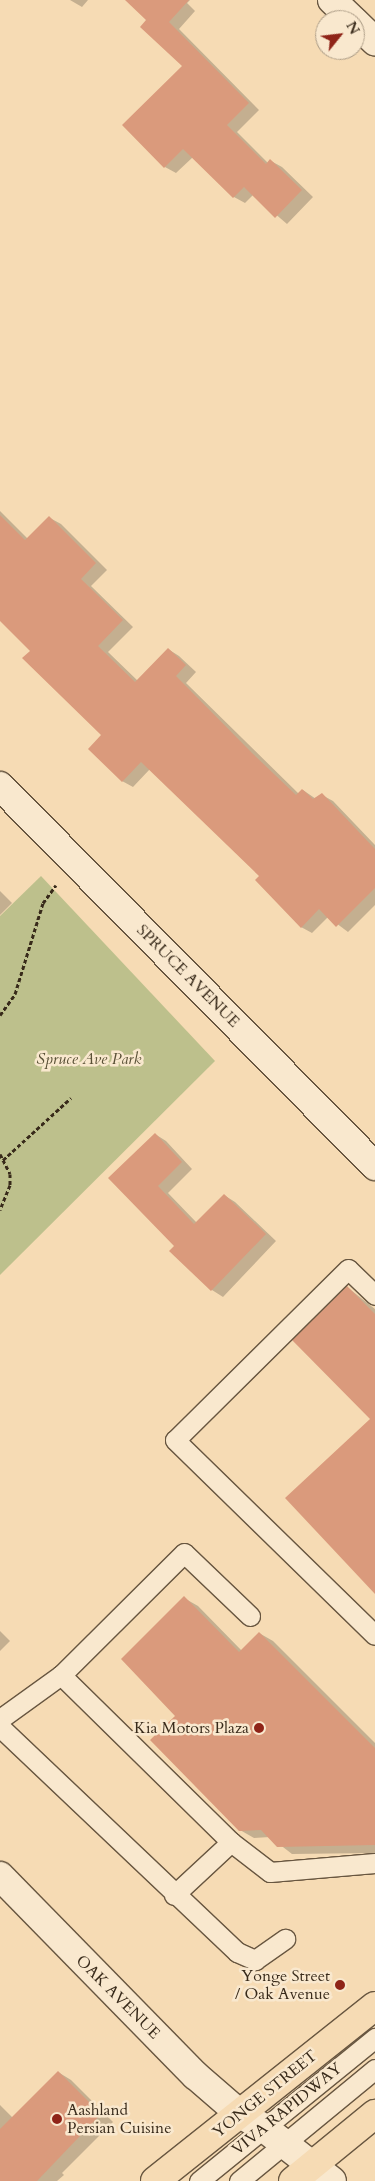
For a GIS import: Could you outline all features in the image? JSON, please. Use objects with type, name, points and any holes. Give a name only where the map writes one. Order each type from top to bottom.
[{"type":"main road","name":"YONGE STREET","points":[[155,2181],[375,2006]]},
{"type":"main road","points":[[313,2176],[375,2114]]},
{"type":"street","points":[[332,0],[342,10]]},
{"type":"street","points":[[365,31],[375,41]]},
{"type":"street","name":"SPRUCE AVENUE","points":[[0,786],[375,1166]]},
{"type":"street","name":"OAK AVENUE","points":[[0,1876],[195,2075],[240,2114],[274,2136],[313,2176]]},
{"type":"lane","points":[[375,1295],[348,1269],[175,1440],[375,1635]]},
{"type":"lane","points":[[0,1719],[61,1676],[184,1553],[250,1616]]},
{"type":"lane","points":[[61,1676],[231,1842],[270,1872],[375,1864]]},
{"type":"lane","points":[[0,1726],[174,1895],[237,1952],[255,1960],[285,1939]]},
{"type":"lane","points":[[174,1895],[231,1842]]},
{"type":"lane","name":"VIVA RAPIDWAY","points":[[239,2181],[274,2136],[375,2038]]},
{"type":"lane","name":"VIVA RAPIDWAY","points":[[199,2181],[274,2136],[375,2069]]},
{"type":"path","points":[[0,1015],[15,994],[24,972],[43,903],[60,880]]},
{"type":"path","points":[[4,1160],[71,1098]]},
{"type":"path","points":[[0,1154],[10,1174],[10,1185],[0,1210]]},
{"type":"green space","name":"Spruce Ave Park","points":[[41,876],[215,1061],[0,1275],[0,916]]},
{"type":"building","points":[[125,0],[189,0],[169,22],[249,103],[227,125],[266,164],[270,159],[302,190],[275,218],[244,187],[233,198],[183,149],[164,168],[122,125],[182,66],[140,27],[146,20]]},
{"type":"building","points":[[0,515],[25,540],[49,516],[96,563],[81,579],[123,620],[98,646],[135,682],[168,648],[186,665],[176,676],[252,753],[296,795],[302,789],[313,799],[322,793],[375,849],[375,888],[336,927],[319,909],[301,928],[255,880],[259,876],[141,762],[122,782],[88,749],[101,735],[22,658],[30,651],[0,621]]},
{"type":"building","points":[[155,1133],[182,1162],[158,1186],[194,1224],[224,1194],[266,1234],[211,1291],[169,1251],[174,1246],[108,1178]]},
{"type":"building","points":[[347,1286],[375,1314],[375,1594],[285,1498],[370,1419],[292,1340]]},
{"type":"building","name":"Kia Motors Plaza","points":[[184,1596],[239,1652],[259,1632],[375,1748],[375,1845],[277,1847],[261,1830],[239,1831],[150,1740],[175,1716],[121,1659]]},
{"type":"building","points":[[58,2071],[101,2114],[37,2181],[0,2181],[0,2129]]},
{"type":"place","name":"Kia Motors Plaza","points":[[259,1728]]},
{"type":"place","name":"Yonge Street / Oak Avenue","points":[[340,1985]]},
{"type":"place","name":"Aashland Persian Cuisine","points":[[57,2119]]}]
